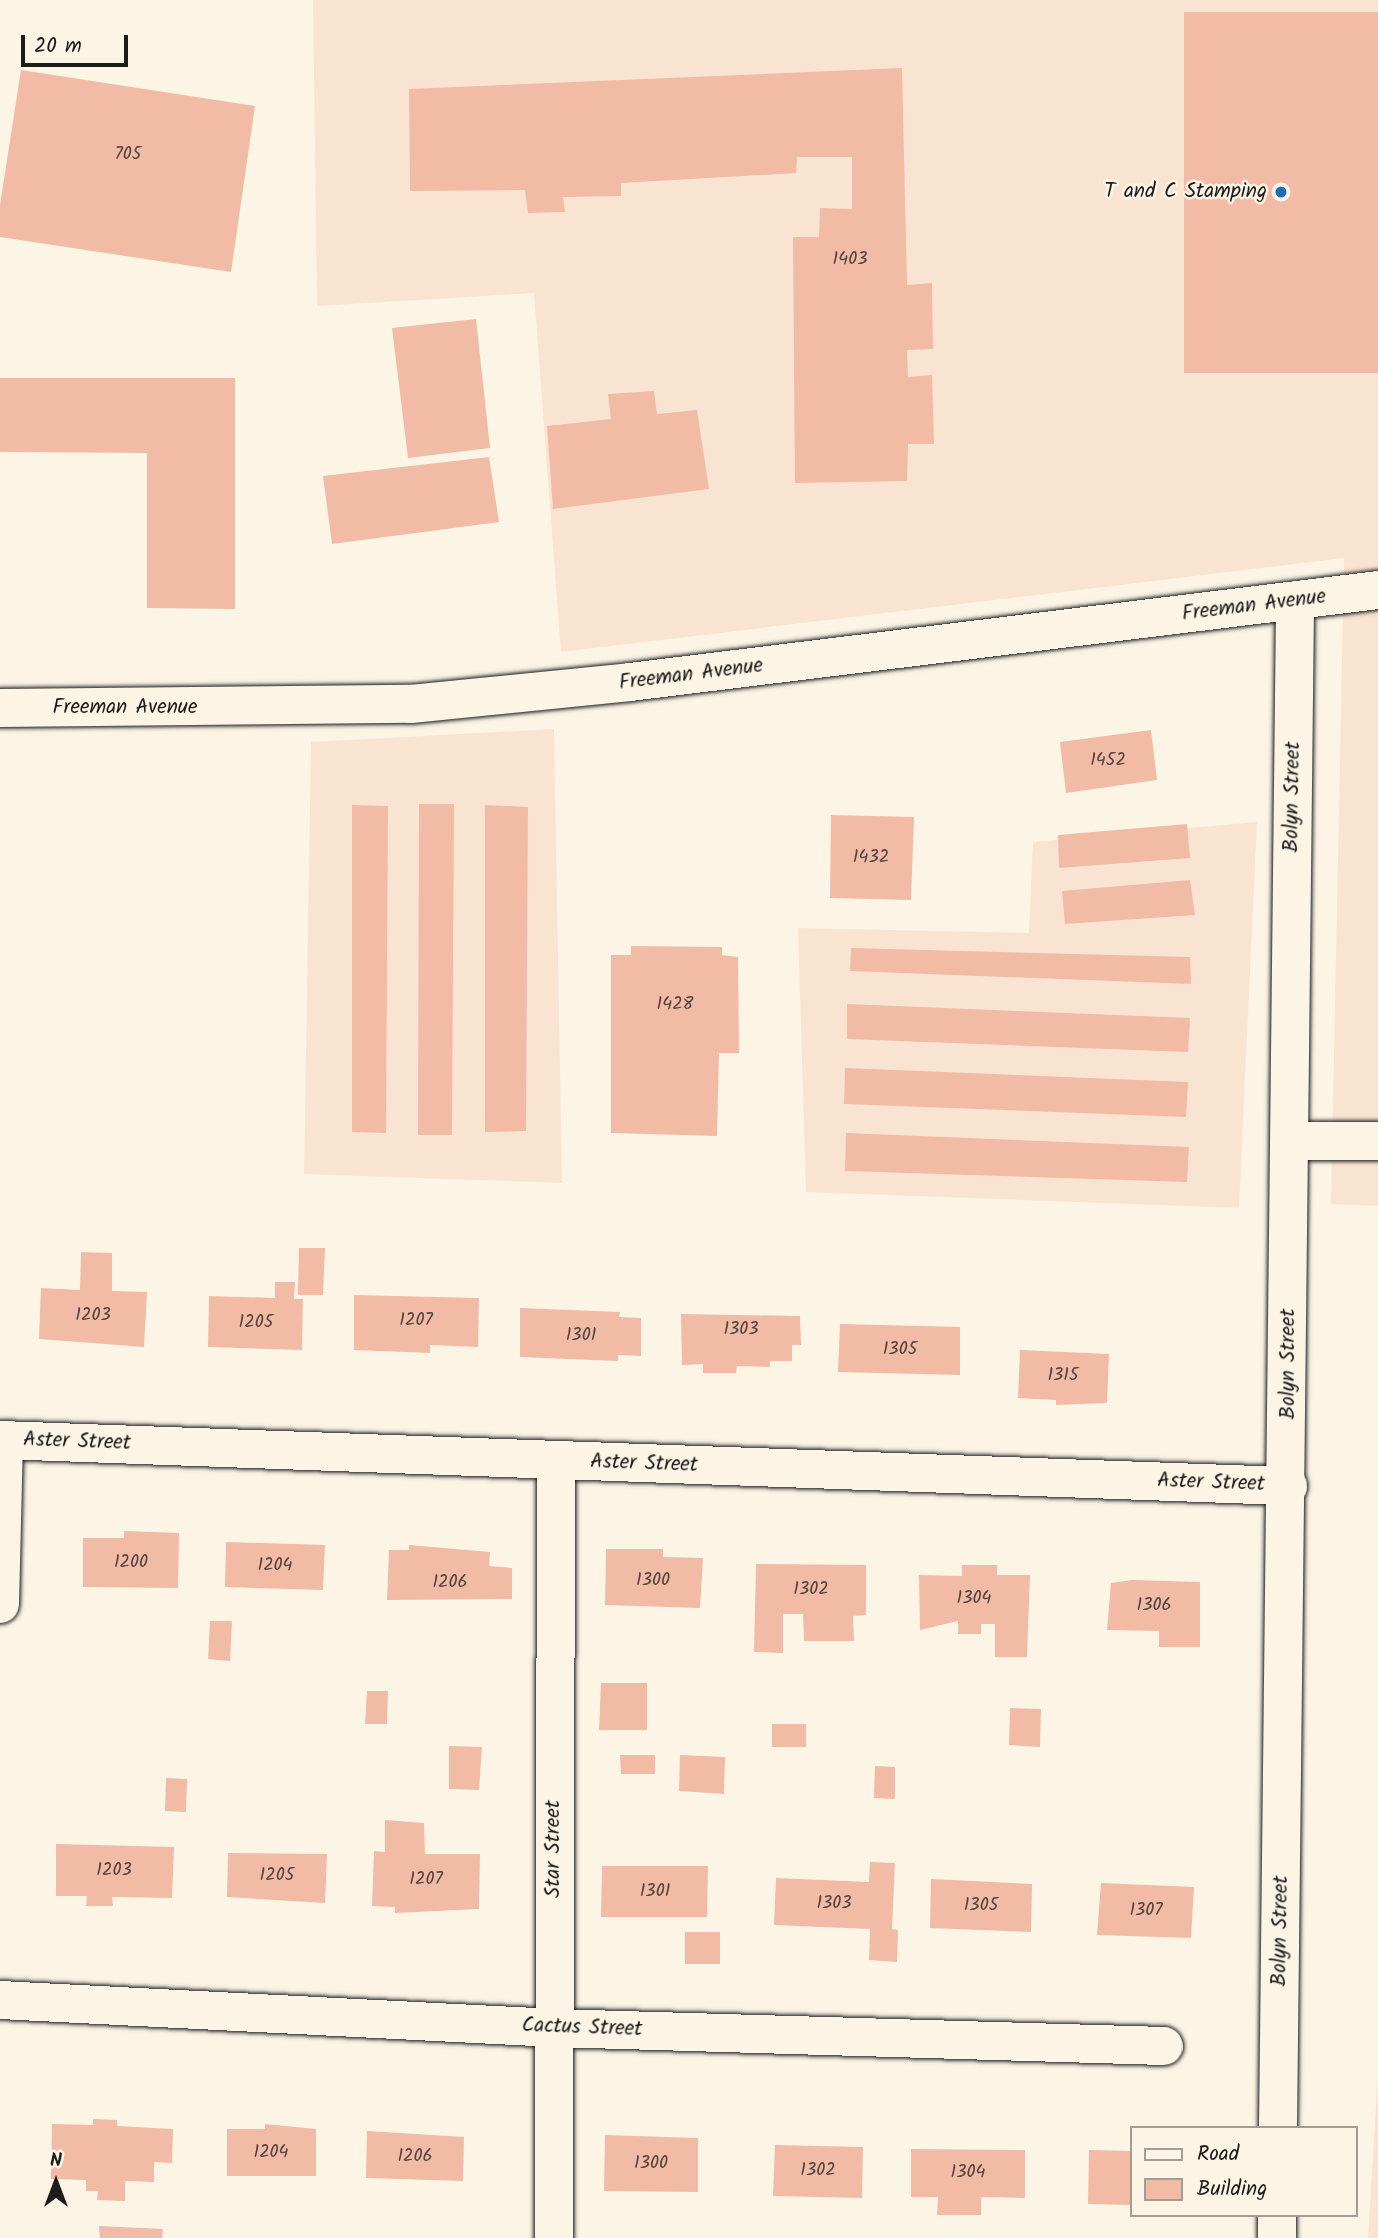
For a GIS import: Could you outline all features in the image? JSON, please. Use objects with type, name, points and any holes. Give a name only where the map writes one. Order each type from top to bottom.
[{"type":"street","name":"Freeman Avenue","points":[[0,708],[411,704],[630,682],[1378,590]]},
{"type":"street","name":"Bolyn Street","points":[[1278,2126],[1288,1486],[1295,601]]},
{"type":"street","points":[[1290,1141],[1378,1141]]},
{"type":"street","points":[[0,1604],[2,1440]]},
{"type":"street","name":"Aster Street","points":[[2,1440],[1288,1486]]},
{"type":"street","name":"Star Street","points":[[554,2238],[556,1461]]},
{"type":"street","name":"Cactus Street","points":[[0,2000],[554,2028],[1164,2046]]},
{"type":"street","points":[[1277,2217],[1277,2238]]},
{"type":"shaded area","points":[[313,0],[1378,0],[1378,1206],[1331,1204],[1344,558],[561,652],[534,293],[317,306]]},
{"type":"shaded area","points":[[554,729],[562,1183],[304,1174],[311,742]]},
{"type":"shaded area","points":[[1257,822],[1239,1208],[806,1192],[798,928],[1029,933],[1033,842]]},
{"type":"shaded area","points":[[1378,2073],[1378,2238],[1368,2238]]},
{"type":"building","name":"T and C Stamping","points":[[1184,12],[1378,12],[1378,373],[1184,373]]},
{"type":"building","points":[[902,68],[907,285],[932,283],[933,349],[907,350],[908,377],[932,375],[934,444],[908,444],[907,481],[795,483],[793,237],[819,237],[820,208],[852,209],[852,157],[797,157],[796,173],[621,183],[621,196],[563,197],[565,212],[528,213],[525,190],[410,191],[409,89]]},
{"type":"building","points":[[21,70],[255,106],[231,272],[0,237],[0,205]]},
{"type":"building","points":[[476,319],[490,448],[408,458],[392,328]]},
{"type":"building","points":[[0,378],[235,378],[235,609],[147,608],[147,453],[0,452]]},
{"type":"building","points":[[654,391],[657,414],[697,410],[709,489],[553,509],[547,426],[611,419],[608,394]]},
{"type":"building","points":[[489,457],[499,522],[332,544],[323,476]]},
{"type":"building","points":[[1151,730],[1157,780],[1066,793],[1060,742]]},
{"type":"building","points":[[419,804],[454,804],[452,1135],[418,1135]]},
{"type":"building","points":[[352,805],[388,806],[386,1133],[352,1132]]},
{"type":"building","points":[[485,805],[528,807],[526,1131],[485,1132]]},
{"type":"building","points":[[831,815],[914,817],[911,900],[830,898]]},
{"type":"building","points":[[1187,824],[1190,858],[1059,868],[1058,835]]},
{"type":"building","points":[[1190,880],[1195,915],[1065,924],[1062,891]]},
{"type":"building","points":[[631,946],[722,947],[722,955],[738,957],[739,1053],[719,1053],[717,1136],[611,1133],[611,955],[631,955]]},
{"type":"building","points":[[851,948],[1190,957],[1191,984],[850,971]]},
{"type":"building","points":[[847,1004],[1190,1018],[1188,1052],[847,1039]]},
{"type":"building","points":[[845,1068],[1188,1082],[1186,1117],[844,1104]]},
{"type":"building","points":[[846,1133],[1189,1147],[1187,1182],[845,1171]]},
{"type":"building","points":[[299,1248],[325,1248],[323,1295],[298,1295]]},
{"type":"building","points":[[81,1252],[112,1253],[112,1291],[147,1292],[144,1347],[39,1339],[41,1288],[80,1290]]},
{"type":"building","points":[[275,1282],[295,1282],[294,1299],[303,1299],[302,1350],[208,1347],[209,1296],[275,1298]]},
{"type":"building","points":[[354,1295],[479,1298],[478,1347],[430,1345],[430,1353],[354,1350]]},
{"type":"building","points":[[520,1308],[620,1312],[619,1317],[641,1318],[641,1356],[618,1355],[618,1361],[520,1357]]},
{"type":"building","points":[[681,1314],[800,1316],[801,1345],[792,1345],[792,1361],[770,1361],[770,1367],[737,1366],[736,1373],[703,1373],[703,1364],[682,1365]]},
{"type":"building","points":[[840,1324],[960,1327],[960,1375],[838,1372]]},
{"type":"building","points":[[1020,1350],[1109,1354],[1107,1403],[1056,1405],[1056,1400],[1018,1398]]},
{"type":"building","points":[[124,1531],[179,1533],[178,1588],[83,1587],[83,1538],[124,1538]]},
{"type":"building","points":[[226,1542],[325,1545],[323,1590],[225,1587]]},
{"type":"building","points":[[409,1545],[490,1552],[489,1566],[512,1568],[512,1599],[387,1600],[389,1550],[409,1550]]},
{"type":"building","points":[[606,1549],[663,1549],[663,1557],[703,1558],[700,1608],[605,1605]]},
{"type":"building","points":[[756,1564],[866,1565],[866,1615],[853,1616],[854,1641],[804,1641],[803,1614],[783,1614],[783,1653],[754,1652]]},
{"type":"building","points":[[962,1565],[997,1565],[997,1575],[1030,1575],[1027,1657],[995,1657],[995,1624],[981,1624],[981,1634],[958,1634],[958,1621],[920,1630],[919,1575],[962,1576]]},
{"type":"building","points":[[1132,1580],[1200,1582],[1200,1647],[1159,1647],[1159,1631],[1107,1630],[1111,1583]]},
{"type":"building","points":[[210,1621],[232,1621],[230,1661],[208,1659]]},
{"type":"building","points":[[601,1683],[647,1683],[647,1730],[599,1730]]},
{"type":"building","points":[[367,1691],[388,1691],[387,1724],[365,1724]]},
{"type":"building","points":[[1010,1708],[1041,1709],[1040,1747],[1009,1745]]},
{"type":"building","points":[[772,1724],[806,1724],[806,1747],[772,1747]]},
{"type":"building","points":[[449,1746],[482,1747],[479,1790],[449,1789]]},
{"type":"building","points":[[620,1755],[655,1755],[655,1774],[621,1774]]},
{"type":"building","points":[[680,1755],[725,1757],[724,1794],[679,1791]]},
{"type":"building","points":[[875,1766],[895,1767],[895,1799],[874,1798]]},
{"type":"building","points":[[166,1778],[187,1779],[186,1812],[165,1811]]},
{"type":"building","points":[[385,1820],[424,1823],[425,1854],[480,1854],[479,1909],[395,1913],[395,1907],[372,1906],[374,1851],[385,1852]]},
{"type":"building","points":[[56,1844],[174,1847],[172,1898],[112,1897],[113,1906],[86,1906],[87,1896],[56,1896]]},
{"type":"building","points":[[228,1853],[327,1854],[325,1903],[227,1897]]},
{"type":"building","points":[[870,1862],[895,1863],[892,1929],[898,1930],[897,1962],[869,1960],[870,1929],[774,1925],[776,1878],[869,1882]]},
{"type":"building","points":[[602,1866],[708,1866],[707,1917],[601,1917]]},
{"type":"building","points":[[931,1879],[1032,1884],[1031,1932],[930,1928]]},
{"type":"building","points":[[1101,1883],[1194,1887],[1191,1938],[1097,1935]]},
{"type":"building","points":[[685,1932],[720,1932],[720,1964],[685,1964]]},
{"type":"building","points":[[93,2119],[117,2120],[117,2126],[173,2129],[172,2163],[154,2162],[154,2182],[125,2181],[125,2201],[97,2200],[98,2191],[86,2191],[86,2180],[51,2179],[52,2124],[93,2125]]},
{"type":"building","points":[[265,2124],[316,2129],[316,2176],[227,2176],[227,2129],[265,2129]]},
{"type":"building","points":[[367,2131],[464,2137],[463,2181],[366,2178]]},
{"type":"building","points":[[605,2135],[698,2138],[698,2192],[604,2191]]},
{"type":"building","points":[[775,2145],[863,2147],[862,2198],[773,2196]]},
{"type":"building","points":[[911,2149],[1025,2150],[1025,2198],[981,2197],[981,2215],[937,2215],[938,2197],[911,2197]]},
{"type":"building","points":[[1089,2150],[1130,2151],[1130,2205],[1088,2204]]},
{"type":"building","points":[[99,2226],[163,2229],[162,2238],[100,2238]]},
{"type":"place","name":"T and C Stamping","points":[[1281,192]]}]
